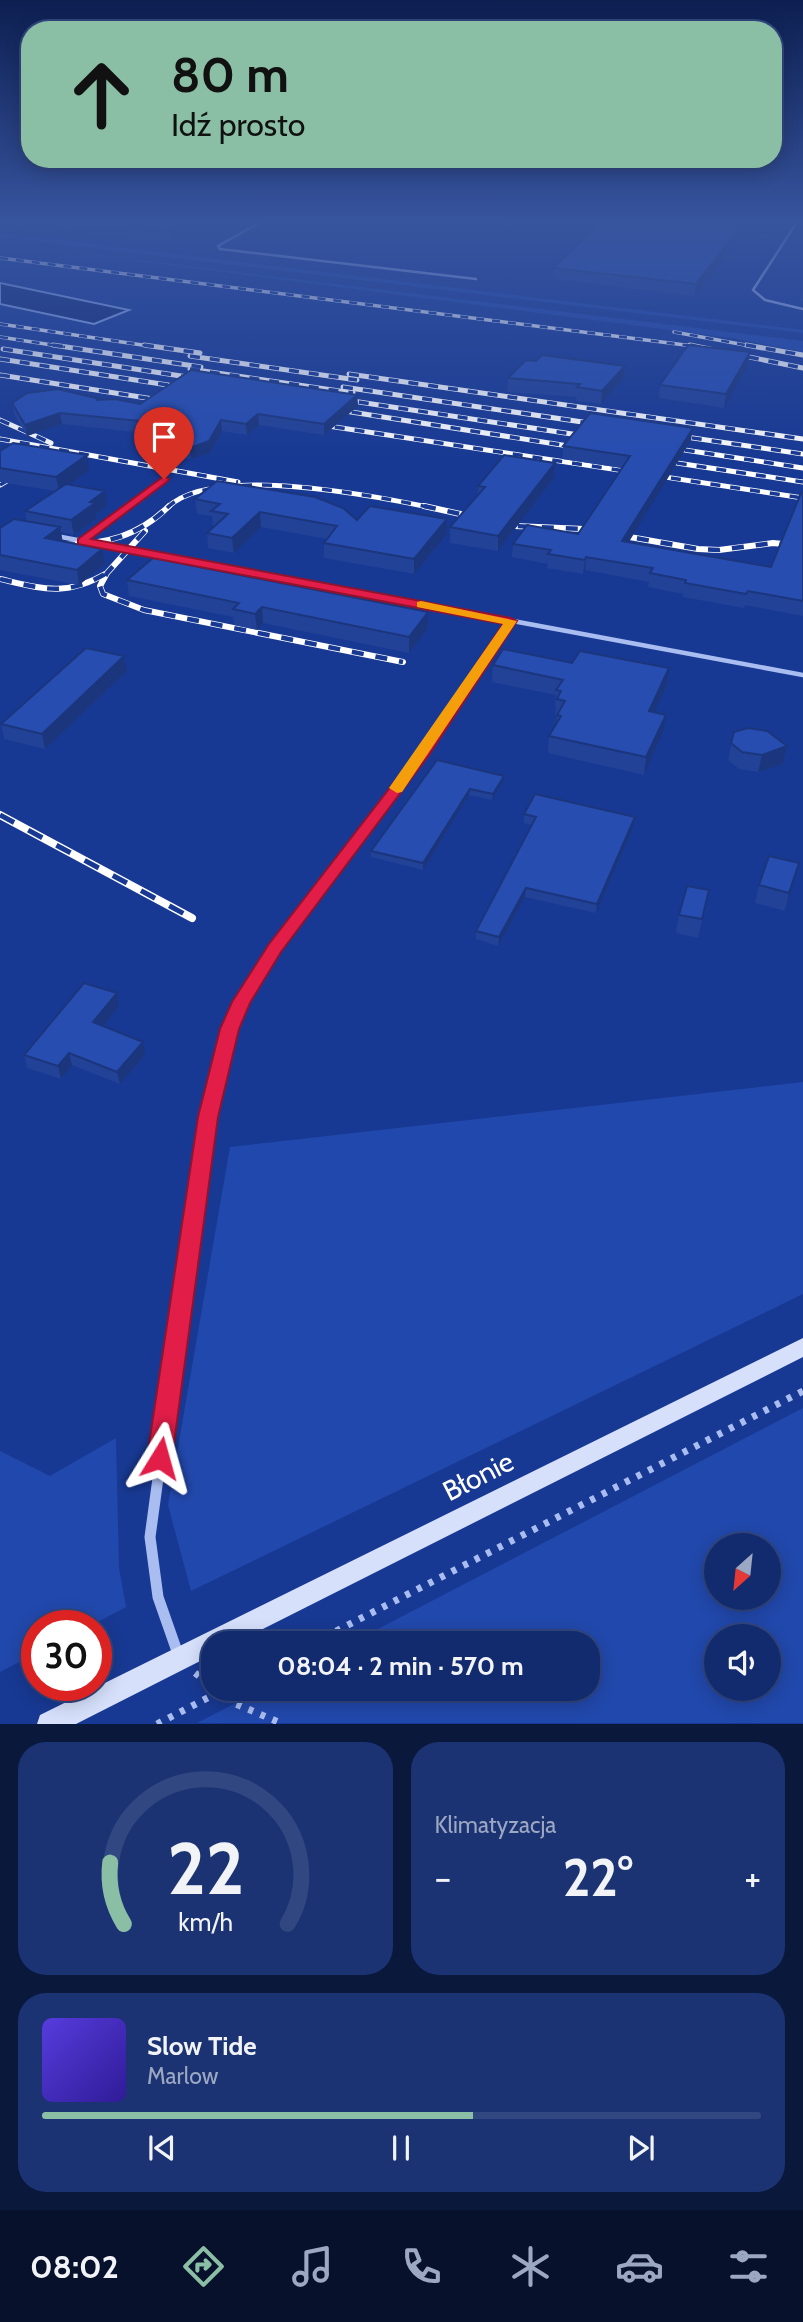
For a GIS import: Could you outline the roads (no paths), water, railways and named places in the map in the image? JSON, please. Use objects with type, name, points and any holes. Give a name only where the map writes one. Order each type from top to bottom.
[{"type":"street","points":[[179,1658],[158,1597],[150,1537],[208,1117]]},
{"type":"street","name":"Błonie","points":[[49,1724],[803,1347]]},
{"type":"lane","points":[[764,299],[803,309]]},
{"type":"lane","points":[[82,541],[164,479]]},
{"type":"lane","points":[[55,536],[803,675]]},
{"type":"lane","points":[[208,1117],[230,1029],[257,974],[424,752],[511,621]]},
{"type":"railway","points":[[327,299],[698,347]]},
{"type":"railway","points":[[0,324],[156,347]]},
{"type":"railway","points":[[674,332],[756,347]]},
{"type":"railway","points":[[0,337],[65,347]]},
{"type":"railway","points":[[53,345],[201,367]]},
{"type":"railway","points":[[144,345],[200,353]]},
{"type":"railway","points":[[690,345],[698,347]]},
{"type":"railway","points":[[746,345],[803,355]]},
{"type":"railway","points":[[698,347],[803,368]]},
{"type":"railway","points":[[3,349],[201,379]]},
{"type":"railway","points":[[190,356],[357,380]]},
{"type":"railway","points":[[0,359],[187,388]]},
{"type":"railway","points":[[190,369],[353,393]]},
{"type":"railway","points":[[349,374],[803,439]]},
{"type":"railway","points":[[0,375],[166,401]]},
{"type":"railway","points":[[343,387],[603,425]]},
{"type":"railway","points":[[339,399],[592,437]]},
{"type":"railway","points":[[332,409],[581,448]]},
{"type":"railway","points":[[0,420],[51,443]]},
{"type":"railway","points":[[315,424],[803,498]]},
{"type":"railway","points":[[672,435],[803,454]]},
{"type":"railway","points":[[0,439],[238,482]]},
{"type":"railway","points":[[665,447],[803,468]]},
{"type":"railway","points":[[657,460],[803,482]]},
{"type":"railway","points":[[0,485],[22,472]]},
{"type":"railway","points":[[167,508],[189,495],[219,487],[256,485],[335,491],[433,508]]},
{"type":"railway","points":[[63,545],[93,543],[120,537],[145,525],[169,506]]},
{"type":"railway","points":[[424,506],[515,526],[584,529],[698,549],[719,550],[773,543],[803,546]]},
{"type":"railway","points":[[107,573],[145,531]]},
{"type":"railway","points":[[0,579],[54,589],[79,585],[107,573]]},
{"type":"railway","points":[[107,573],[100,586],[103,594],[144,610],[403,662]]},
{"type":"railway","points":[[0,815],[192,918]]}]
